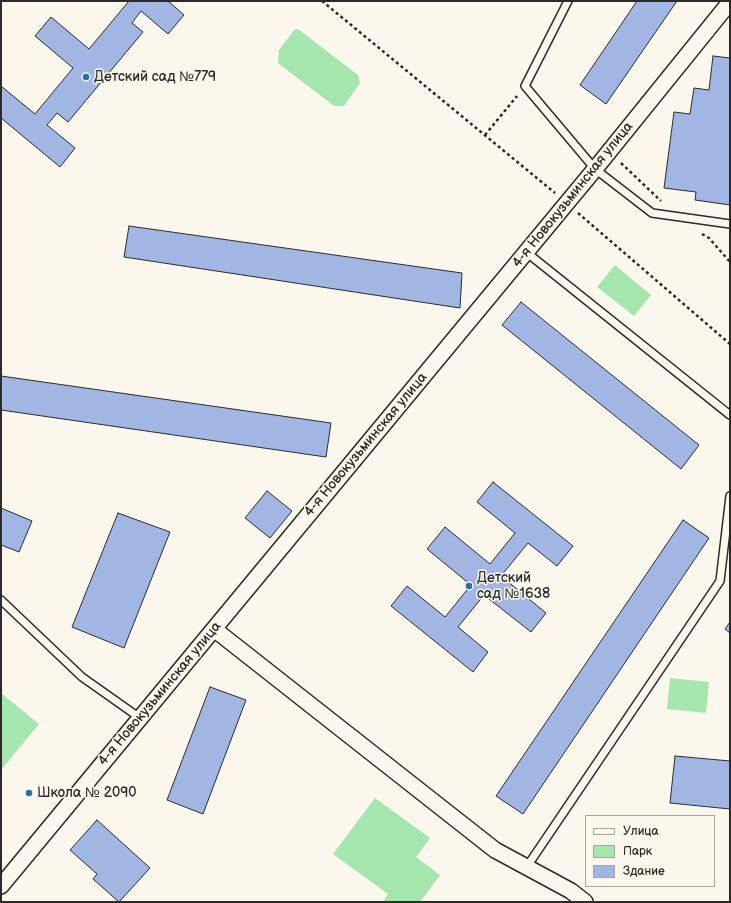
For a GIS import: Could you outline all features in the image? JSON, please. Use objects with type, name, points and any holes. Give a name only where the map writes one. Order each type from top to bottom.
[{"type":"street","name":"4-я Новокузьминская улица","points":[[1,886],[567,203],[730,2]]},
{"type":"street","points":[[214,629],[495,850],[571,891],[585,902]]},
{"type":"lane","points":[[568,1],[524,86],[595,169],[652,213],[730,224]]},
{"type":"lane","points":[[526,252],[730,415]]},
{"type":"lane","points":[[526,868],[720,581],[730,496]]},
{"type":"lane","points":[[1,600],[82,677],[140,718]]},
{"type":"path","points":[[322,1],[567,203],[730,344]]},
{"type":"path","points":[[484,135],[524,86]]},
{"type":"green space","points":[[298,29],[358,75],[360,83],[344,106],[334,106],[278,63],[279,50],[294,30]]},
{"type":"green space","points":[[615,265],[651,295],[634,316],[597,287]]},
{"type":"green space","points":[[670,678],[709,682],[706,713],[667,709]]},
{"type":"green space","points":[[1,693],[39,724],[1,770]]},
{"type":"green space","points":[[375,798],[430,838],[416,857],[440,875],[420,902],[383,902],[388,894],[333,854]]},
{"type":"building","name":"Детский сад №779","points":[[129,1],[168,1],[184,15],[168,34],[141,11],[132,23],[143,32],[68,122],[57,113],[47,125],[75,148],[60,167],[1,118],[1,86],[35,114],[73,68],[35,36],[51,17],[89,49]]},
{"type":"building","points":[[637,1],[677,1],[606,104],[580,85]]},
{"type":"building","points":[[713,56],[730,58],[730,205],[695,200],[696,192],[664,188],[674,112],[690,114],[694,88],[709,90]]},
{"type":"building","points":[[129,226],[462,273],[460,308],[124,257]]},
{"type":"building","points":[[521,302],[699,445],[681,469],[502,325]]},
{"type":"building","points":[[1,376],[331,423],[326,457],[1,410]]},
{"type":"building","points":[[493,482],[573,546],[557,566],[528,543],[501,576],[546,613],[531,632],[484,595],[458,627],[488,652],[473,672],[391,606],[407,586],[445,617],[471,585],[427,549],[445,527],[490,564],[515,533],[477,502]]},
{"type":"building","points":[[267,491],[292,511],[270,538],[245,518]]},
{"type":"building","points":[[1,508],[32,521],[19,552],[1,545]]},
{"type":"building","points":[[118,513],[170,532],[124,648],[72,627]]},
{"type":"building","points":[[683,520],[709,538],[523,814],[496,796]]},
{"type":"building","points":[[730,622],[730,633],[725,629]]},
{"type":"building","points":[[210,687],[246,700],[203,814],[167,800]]},
{"type":"building","points":[[675,756],[730,761],[730,809],[670,803]]},
{"type":"building","points":[[97,820],[150,868],[119,902],[93,879],[97,874],[70,850]]},
{"type":"place","name":"Детский сад №779","points":[[86,77]]},
{"type":"place","name":"Детский сад №1638","points":[[469,586]]},
{"type":"place","name":"Школа № 2090","points":[[29,793]]}]
